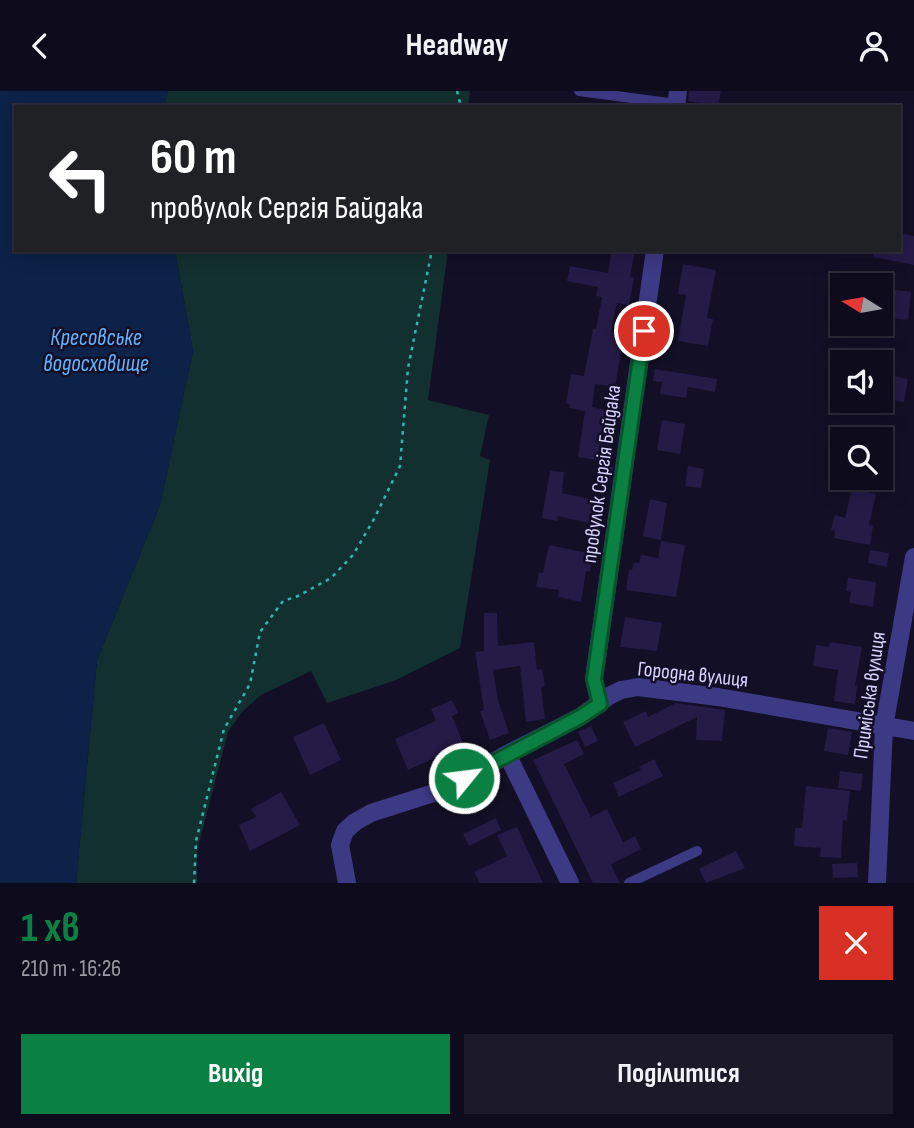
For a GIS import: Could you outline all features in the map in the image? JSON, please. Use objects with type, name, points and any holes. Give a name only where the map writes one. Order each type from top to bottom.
[{"type":"street","name":"провулок Сергія Байдака","points":[[600,704],[594,679],[655,252]]},
{"type":"street","name":"Приміська вулиця","points":[[877,883],[884,727],[914,557]]},
{"type":"street","name":"Городна вулиця","points":[[347,883],[340,845],[345,831],[355,822],[371,813],[443,790],[580,717],[621,690],[638,687],[718,697],[914,731]]},
{"type":"street","points":[[507,754],[569,883]]},
{"type":"lane","points":[[579,91],[677,101]]},
{"type":"lane","points":[[629,883],[697,851]]},
{"type":"path","points":[[194,883],[196,841],[221,741],[233,711],[250,684],[260,632],[283,601],[331,578],[353,555],[400,466],[408,368],[432,252]]},
{"type":"green space","points":[[168,91],[470,91],[468,105],[164,105]]},
{"type":"green space","points":[[175,252],[448,252],[428,400],[489,415],[480,456],[490,460],[460,648],[396,680],[327,703],[311,671],[261,695],[241,713],[228,732],[197,851],[197,883],[76,883],[97,660],[160,505],[193,351]]},
{"type":"water","name":"Кресовське водосховище","points":[[0,91],[168,91],[164,105],[14,105],[14,252],[175,252],[193,351],[160,505],[97,660],[76,883],[0,883]]},
{"type":"building","points":[[689,91],[721,91],[718,105],[688,101]]},
{"type":"building","points":[[901,233],[914,236],[914,265],[873,257],[873,252],[901,252]]},
{"type":"building","points":[[612,252],[635,252],[630,277],[634,278],[629,305],[617,303],[611,332],[624,334],[615,387],[595,384],[592,407],[616,412],[608,462],[578,457],[585,411],[570,408],[570,404],[566,403],[571,374],[584,376],[602,297],[596,296],[598,287],[567,281],[570,266],[608,273]]},
{"type":"building","points":[[683,264],[716,270],[707,318],[713,319],[708,346],[678,341],[686,295],[678,294]]},
{"type":"building","points":[[893,290],[911,292],[908,320],[893,318]]},
{"type":"building","points":[[655,369],[717,379],[715,392],[688,387],[686,398],[660,394],[662,382],[653,381]]},
{"type":"building","points":[[893,376],[908,379],[904,402],[893,400]]},
{"type":"building","points":[[662,420],[685,424],[680,454],[657,450]]},
{"type":"building","points":[[602,466],[613,467],[610,483],[599,481]]},
{"type":"building","points":[[688,466],[704,469],[701,488],[685,486]]},
{"type":"building","points":[[550,471],[564,472],[562,493],[598,501],[593,524],[558,516],[557,521],[542,518]]},
{"type":"building","points":[[852,490],[876,494],[869,525],[873,526],[870,545],[834,538],[835,531],[831,530],[835,515],[845,518]]},
{"type":"building","points":[[650,499],[667,503],[661,540],[643,536]]},
{"type":"building","points":[[661,541],[685,545],[676,597],[626,590],[629,570],[632,570],[634,562],[639,563],[641,555],[658,558]]},
{"type":"building","points":[[549,545],[592,554],[581,602],[558,597],[559,590],[536,587],[539,573],[543,573]]},
{"type":"building","points":[[870,550],[889,553],[887,567],[868,563]]},
{"type":"building","points":[[848,578],[876,582],[873,607],[849,603],[851,592],[846,591]]},
{"type":"building","points":[[484,613],[497,613],[498,646],[534,642],[537,670],[542,669],[545,686],[541,687],[545,719],[526,722],[520,666],[493,670],[498,700],[509,733],[490,740],[480,711],[484,710],[475,652],[484,651]]},
{"type":"building","points":[[625,617],[662,623],[657,651],[620,647]]},
{"type":"building","points":[[830,642],[862,647],[855,686],[855,704],[834,701],[838,670],[813,666],[816,645],[829,647]]},
{"type":"building","points":[[452,700],[458,713],[452,716],[466,750],[441,761],[439,756],[408,770],[395,739],[436,721],[431,709]]},
{"type":"building","points":[[676,703],[725,710],[722,741],[696,740],[697,717],[635,747],[623,722],[646,711],[648,717]]},
{"type":"building","points":[[324,723],[341,760],[310,775],[293,737]]},
{"type":"building","points":[[591,726],[598,741],[585,747],[578,732]]},
{"type":"building","points":[[828,728],[852,732],[848,755],[824,751]]},
{"type":"building","points":[[577,740],[584,754],[564,764],[591,817],[607,809],[623,842],[635,836],[641,849],[611,864],[620,883],[593,883],[533,760]]},
{"type":"building","points":[[654,759],[663,776],[619,797],[613,783],[641,770],[639,767]]},
{"type":"building","points":[[840,771],[863,774],[861,791],[838,788]]},
{"type":"building","points":[[806,786],[850,791],[847,821],[843,820],[841,858],[820,857],[821,848],[794,846],[795,828],[802,828]]},
{"type":"building","points":[[281,792],[300,825],[250,851],[239,825],[256,817],[251,809]]},
{"type":"building","points":[[496,818],[501,830],[469,846],[463,834]]},
{"type":"building","points":[[517,827],[543,883],[480,883],[474,872],[507,856],[497,835]]},
{"type":"building","points":[[736,851],[745,868],[706,883],[699,869]]},
{"type":"building","points":[[857,863],[858,877],[833,878],[832,864]]},
{"type":"route","points":[[464,778],[592,711],[600,704],[594,679],[644,331]]}]
